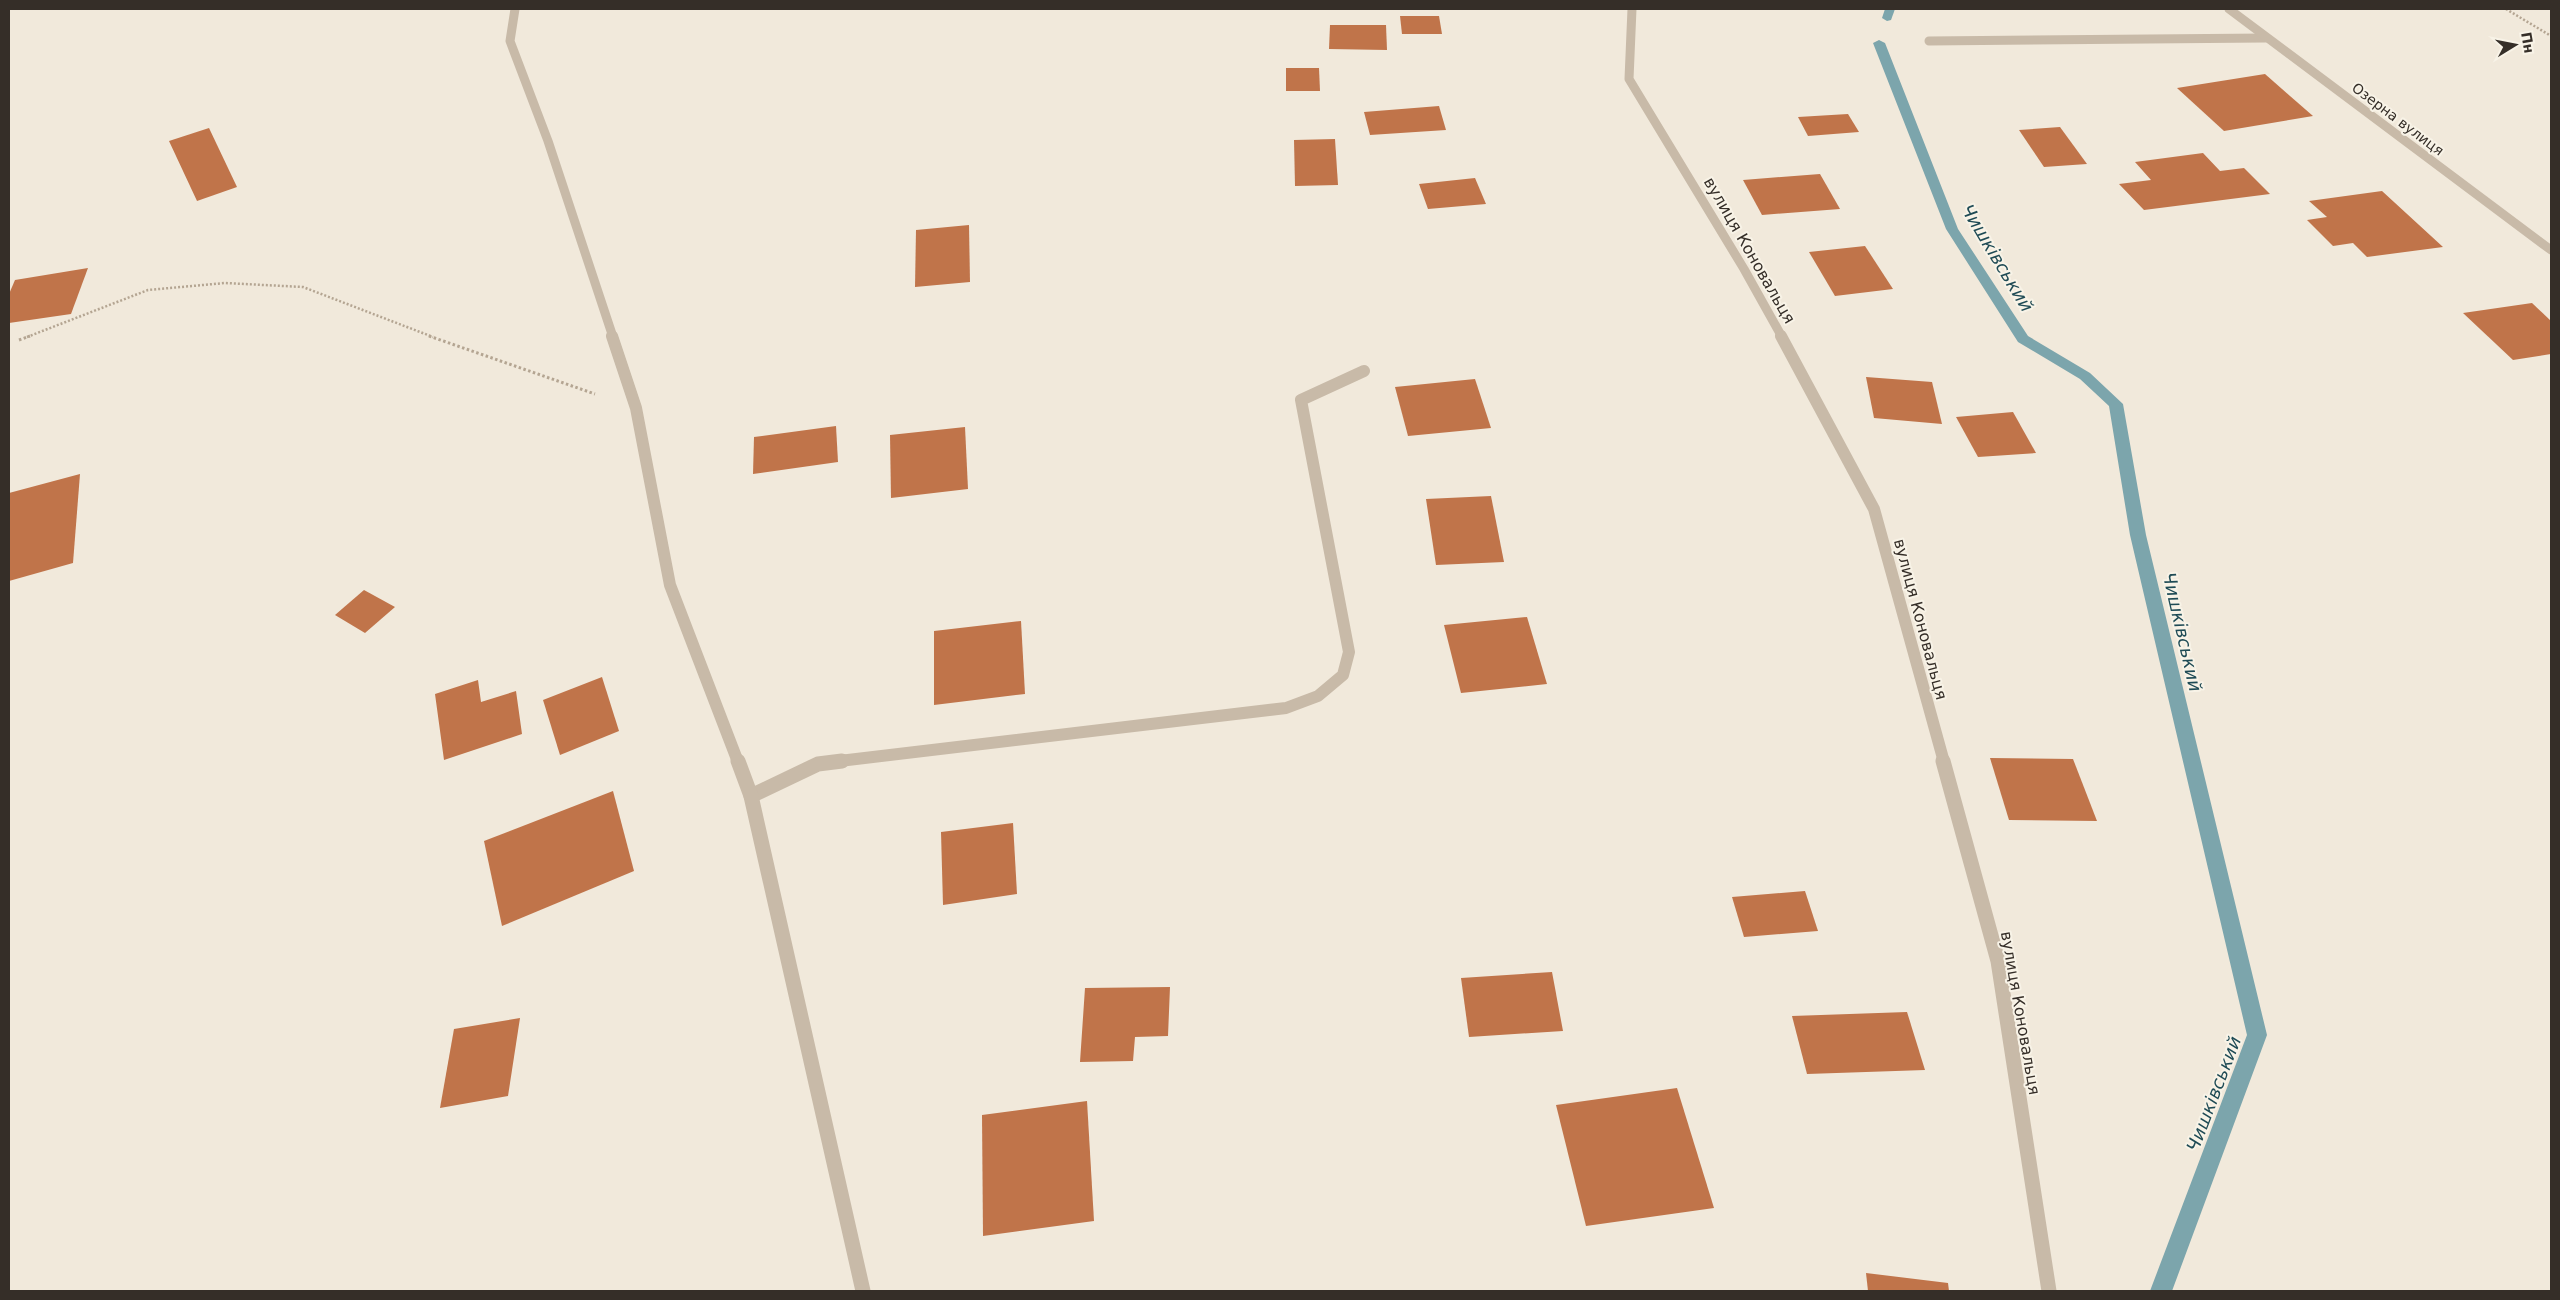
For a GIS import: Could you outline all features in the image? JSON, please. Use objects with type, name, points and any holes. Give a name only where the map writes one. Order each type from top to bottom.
[{"type":"street","points":[[515,9],[510,40],[548,141],[636,408],[670,585],[751,796],[863,1291]]},
{"type":"street","name":"вулиця Коновальця","points":[[1632,9],[1629,79],[1744,269],[1836,433],[1874,509],[1998,961],[2050,1291]]},
{"type":"street","name":"Озерна вулиця","points":[[2229,9],[2265,38],[2551,250]]},
{"type":"street","points":[[1929,41],[2265,38]]},
{"type":"street","points":[[751,796],[818,764],[1286,708],[1318,696],[1343,675],[1350,652],[1301,400],[1364,370]]},
{"type":"path","points":[[2506,9],[2551,36]]},
{"type":"path","points":[[19,340],[148,290],[226,283],[303,287],[451,344],[636,408]]},
{"type":"building","points":[[1400,16],[1439,16],[1442,34],[1402,34]]},
{"type":"building","points":[[1330,25],[1386,25],[1387,50],[1329,49]]},
{"type":"building","points":[[1286,68],[1319,68],[1320,91],[1286,91]]},
{"type":"building","points":[[2265,74],[2313,116],[2224,131],[2177,88]]},
{"type":"building","points":[[1439,106],[1446,130],[1370,135],[1364,112]]},
{"type":"building","points":[[1848,114],[1859,132],[1808,136],[1798,117]]},
{"type":"building","points":[[2060,127],[2087,164],[2044,167],[2019,130]]},
{"type":"building","points":[[209,128],[237,187],[197,201],[169,141]]},
{"type":"building","points":[[1335,139],[1338,185],[1295,186],[1294,140]]},
{"type":"building","points":[[2203,153],[2220,171],[2244,168],[2270,194],[2144,210],[2119,184],[2151,180],[2135,162]]},
{"type":"building","points":[[1820,174],[1840,209],[1762,215],[1743,180]]},
{"type":"building","points":[[1475,178],[1486,204],[1428,209],[1419,184]]},
{"type":"building","points":[[2382,191],[2443,247],[2367,257],[2353,243],[2333,246],[2307,220],[2327,217],[2309,201]]},
{"type":"building","points":[[969,225],[970,282],[915,287],[916,230]]},
{"type":"building","points":[[1865,246],[1893,289],[1835,296],[1809,252]]},
{"type":"building","points":[[88,268],[71,314],[9,323],[9,294],[15,280]]},
{"type":"building","points":[[2532,303],[2551,321],[2551,354],[2513,360],[2463,313]]},
{"type":"building","points":[[1866,377],[1932,382],[1942,424],[1874,418]]},
{"type":"building","points":[[1475,379],[1491,428],[1408,436],[1395,387]]},
{"type":"building","points":[[2013,412],[2036,453],[1978,457],[1956,417]]},
{"type":"building","points":[[836,426],[838,462],[753,474],[754,437]]},
{"type":"building","points":[[965,427],[968,489],[891,498],[890,435]]},
{"type":"building","points":[[80,474],[73,563],[9,581],[9,493]]},
{"type":"building","points":[[1491,496],[1504,562],[1436,565],[1426,499]]},
{"type":"building","points":[[364,590],[395,607],[365,633],[335,615]]},
{"type":"building","points":[[1527,617],[1547,684],[1461,693],[1444,625]]},
{"type":"building","points":[[1021,621],[1025,694],[934,705],[934,631]]},
{"type":"building","points":[[602,677],[619,731],[560,755],[543,700]]},
{"type":"building","points":[[478,680],[481,702],[516,691],[522,734],[444,760],[435,694]]},
{"type":"building","points":[[1990,758],[2073,759],[2097,821],[2009,820]]},
{"type":"building","points":[[613,791],[634,871],[502,926],[484,841]]},
{"type":"building","points":[[1013,823],[1017,894],[943,905],[941,832]]},
{"type":"building","points":[[1805,891],[1818,931],[1744,937],[1732,897]]},
{"type":"building","points":[[1552,972],[1563,1031],[1469,1037],[1461,978]]},
{"type":"building","points":[[1170,987],[1168,1036],[1135,1037],[1133,1061],[1080,1062],[1085,988]]},
{"type":"building","points":[[1907,1012],[1925,1070],[1807,1074],[1792,1016]]},
{"type":"building","points":[[520,1018],[508,1096],[440,1108],[454,1029]]},
{"type":"building","points":[[1677,1088],[1714,1208],[1586,1226],[1556,1105]]},
{"type":"building","points":[[1087,1101],[1094,1221],[983,1236],[982,1115]]},
{"type":"building","points":[[1866,1273],[1948,1283],[1949,1291],[1868,1291]]},
{"type":"waterway","name":"Чишківський","points":[[1887,18],[1890,9]]},
{"type":"waterway","name":"Чишківський","points":[[1879,43],[1952,229],[2023,339],[2085,376],[2116,404],[2138,535],[2257,1035],[2161,1291]]}]
